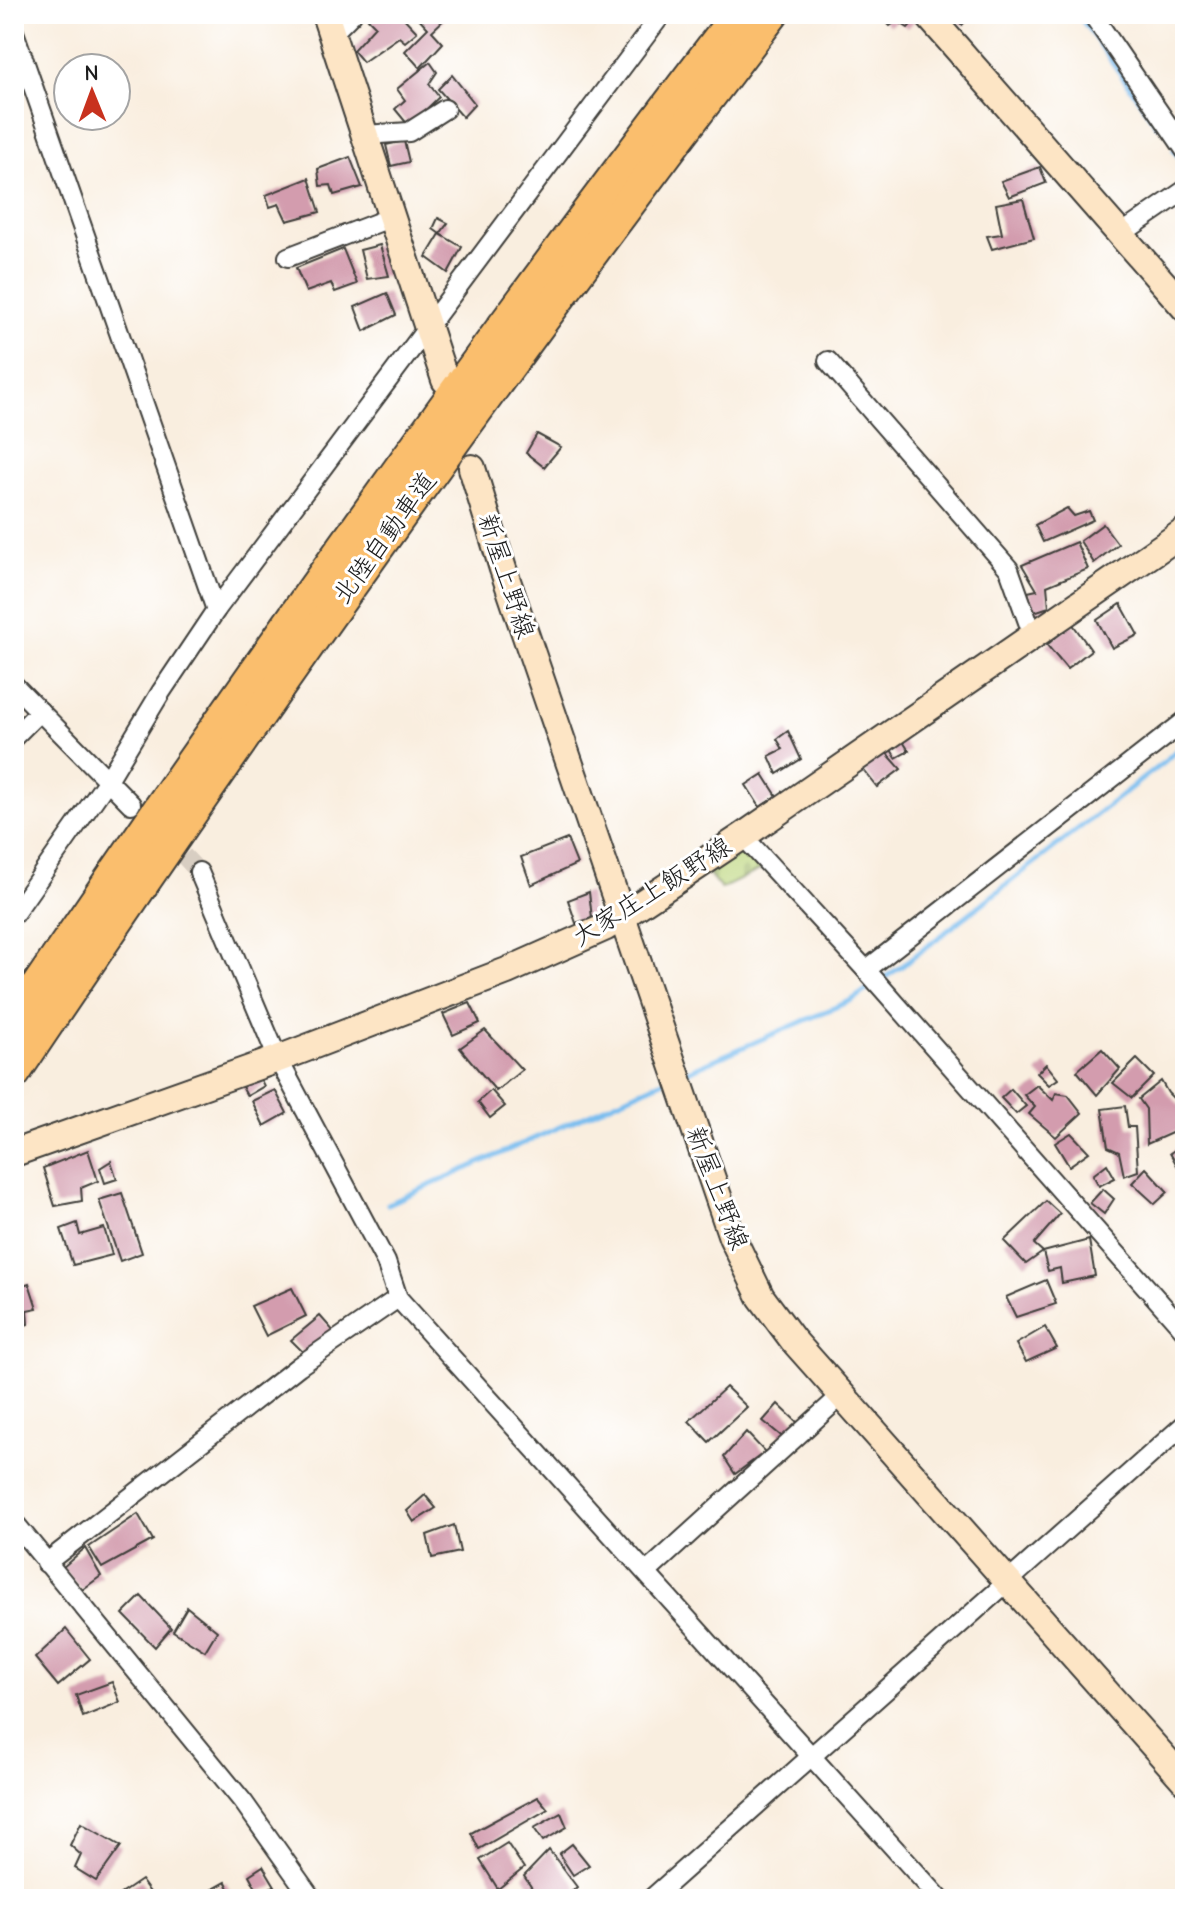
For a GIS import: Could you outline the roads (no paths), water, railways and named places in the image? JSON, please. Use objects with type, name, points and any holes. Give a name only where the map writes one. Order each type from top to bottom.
[{"type":"highway","name":"北陸自動車道","points":[[14,1021],[409,454],[738,14]]},
{"type":"highway","name":"北陸自動車道","points":[[14,1073],[297,660],[682,132],[772,14]]},
{"type":"main road","points":[[927,14],[1185,308]]},
{"type":"main road","points":[[328,24],[445,380]]},
{"type":"main road","name":"新屋上野線","points":[[472,468],[503,569],[732,1237],[761,1297],[793,1340],[1185,1781]]},
{"type":"main road","name":"大家庄上飯野線","points":[[14,1153],[278,1059],[507,971],[606,927],[1185,531]]},
{"type":"street","points":[[328,24],[352,14]]},
{"type":"street","points":[[14,914],[108,780],[161,692],[216,610],[662,14]]},
{"type":"street","points":[[1092,14],[1185,150]]},
{"type":"street","points":[[14,32],[216,610]]},
{"type":"street","points":[[365,135],[409,132],[445,109]]},
{"type":"street","points":[[1121,234],[1185,190]]},
{"type":"street","points":[[288,257],[392,217]]},
{"type":"street","points":[[828,361],[1009,569],[1033,636]]},
{"type":"street","points":[[14,685],[131,804]]},
{"type":"street","points":[[14,737],[40,711]]},
{"type":"street","points":[[866,970],[1185,721]]},
{"type":"street","points":[[743,836],[866,970],[1185,1331]]},
{"type":"street","points":[[199,872],[278,1059],[386,1262],[398,1298],[940,1899]]},
{"type":"street","points":[[46,1563],[299,1366],[398,1298]]},
{"type":"street","points":[[647,1572],[842,1395]]},
{"type":"street","points":[[651,1899],[1185,1424]]},
{"type":"street","points":[[14,1522],[244,1803],[312,1899]]},
{"type":"waterway","points":[[1078,14],[1157,125]]},
{"type":"waterway","points":[[1174,150],[1185,166]]},
{"type":"waterway","points":[[14,307],[20,313]]},
{"type":"waterway","points":[[881,980],[1164,762],[1185,742]]},
{"type":"waterway","points":[[686,1072],[852,1000],[872,986]]},
{"type":"waterway","points":[[388,1204],[669,1078]]},
{"type":"tunnel","points":[[165,836],[199,872]]}]
